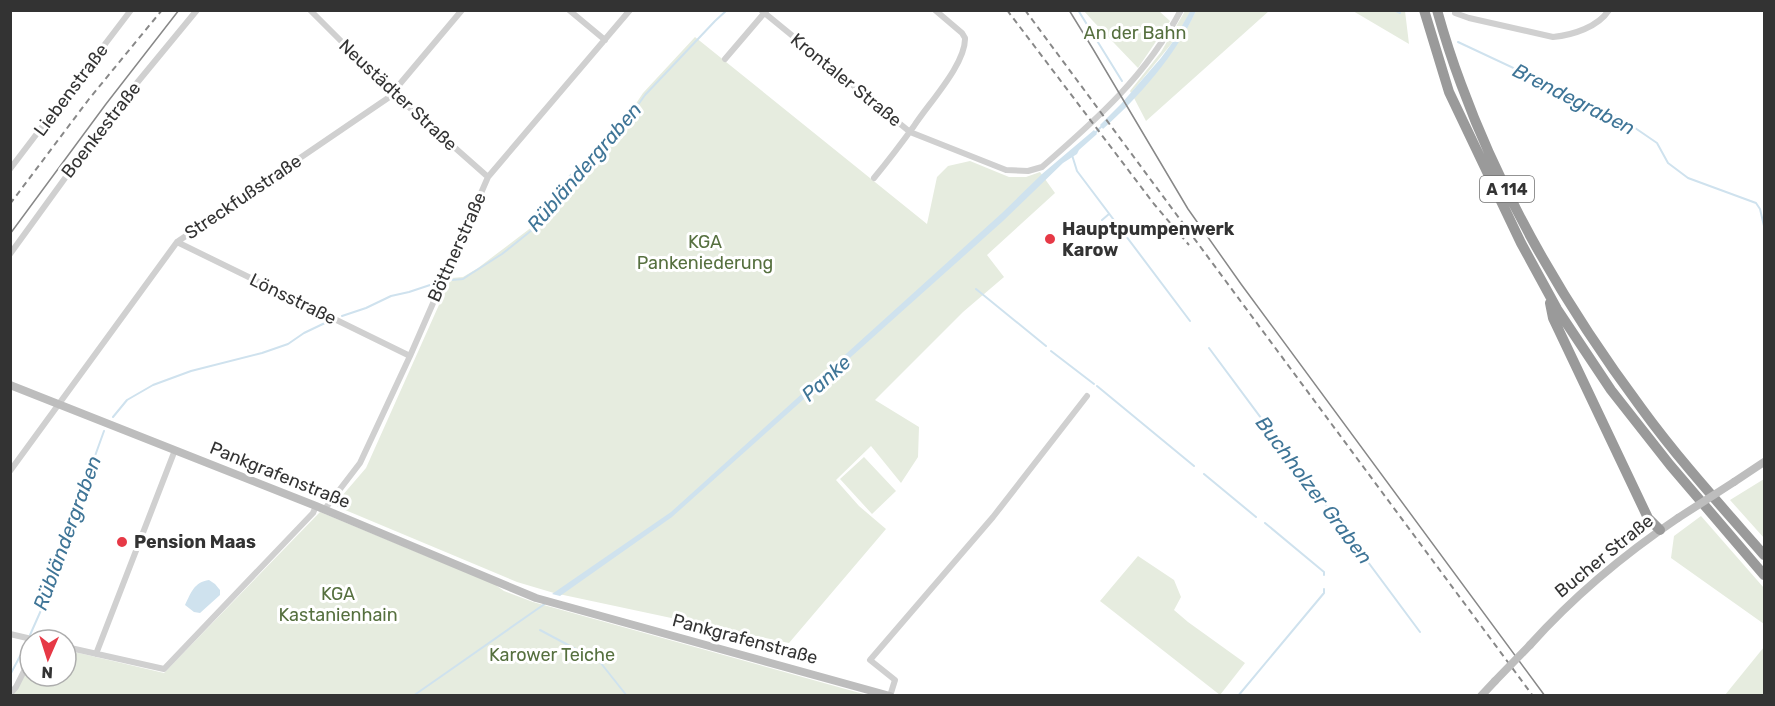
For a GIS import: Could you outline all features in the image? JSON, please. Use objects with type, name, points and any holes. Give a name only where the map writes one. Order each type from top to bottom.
[{"type":"highway","name":"A 114","points":[[1424,10],[1449,92],[1516,233],[1557,309],[1611,390],[1670,465],[1764,574]]},
{"type":"highway","name":"A 114","points":[[1437,10],[1461,85],[1484,139],[1513,202],[1557,283],[1642,411],[1764,555]]},
{"type":"highway","points":[[1547,291],[1553,318],[1648,518],[1660,530]]},
{"type":"highway","points":[[1727,512],[1764,544]]},
{"type":"main road","name":"Pankgrafenstraße","points":[[10,384],[320,508],[536,598],[890,696]]},
{"type":"main road","name":"Bucher Straße","points":[[1481,696],[1557,615],[1605,571],[1677,518],[1764,462]]},
{"type":"street","name":"Liebenstraße","points":[[10,169],[131,10]]},
{"type":"street","name":"Boenkestraße","points":[[10,254],[113,112],[197,10]]},
{"type":"street","name":"Neustädter Straße","points":[[310,10],[393,93],[488,177]]},
{"type":"street","name":"Streckfußstraße","points":[[10,471],[177,242],[388,98],[462,10]]},
{"type":"street","points":[[569,10],[605,40]]},
{"type":"street","name":"Böttnerstraße","points":[[96,654],[164,669],[320,508],[360,463],[410,356],[488,177],[630,10]]},
{"type":"street","points":[[874,178],[943,87],[963,50],[965,38],[962,33],[935,10]]},
{"type":"street","name":"Krontaler Straße","points":[[764,11],[910,132],[1006,170],[1028,171],[1042,167],[1086,129],[1127,87],[1158,48],[1181,10]]},
{"type":"street","points":[[1455,13],[1553,37],[1564,36],[1593,26],[1609,10]]},
{"type":"street","points":[[725,59],[764,11]]},
{"type":"street","name":"Lönsstraße","points":[[177,242],[410,356]]},
{"type":"street","points":[[890,696],[895,680],[870,660],[993,517],[1087,396]]},
{"type":"street","points":[[78,650],[96,654],[175,450]]},
{"type":"green space","name":"An der Bahn","points":[[1084,11],[1159,11],[1170,21],[1138,68]]},
{"type":"green space","points":[[1185,11],[1191,11],[1172,43],[1131,93],[1130,91],[1161,52]]},
{"type":"green space","points":[[1196,11],[1269,11],[1146,121],[1134,98],[1176,45]]},
{"type":"green space","points":[[1353,11],[1405,11],[1409,44]]},
{"type":"green space","name":"KGA Pankeniederung","points":[[695,37],[927,224],[937,177],[948,166],[970,161],[1009,177],[1026,177],[1040,172],[1055,193],[987,255],[1004,277],[963,312],[875,400],[919,427],[918,457],[901,483],[871,446],[836,480],[859,506],[886,529],[789,643],[554,593],[517,582],[335,504],[366,468],[451,278],[463,277],[478,268],[545,217],[567,180]]},
{"type":"green space","points":[[864,457],[896,491],[872,514],[840,479]]},
{"type":"green space","points":[[1764,479],[1764,538],[1730,500]]},
{"type":"green space","points":[[320,512],[533,602],[867,695],[12,696],[18,686],[18,688],[78,688],[78,653],[164,673]]},
{"type":"green space","points":[[1701,516],[1764,588],[1764,624],[1671,558],[1674,536]]},
{"type":"green space","points":[[1138,556],[1174,580],[1181,597],[1174,610],[1245,663],[1220,695],[1100,601]]},
{"type":"green space","points":[[1764,647],[1764,695],[1725,695]]},
{"type":"water","points":[[1191,10],[1196,11],[1187,28],[1156,74],[1103,129],[1100,125],[1161,58]]},
{"type":"water","points":[[1094,130],[1097,134],[1077,154],[1063,163],[1003,221],[672,517],[560,596],[552,594],[671,512],[1002,213],[1042,174]]},
{"type":"water","points":[[209,580],[220,590],[220,595],[200,613],[194,612],[185,605],[191,592],[200,583]]},
{"type":"waterway","name":"Rübländergraben","points":[[452,280],[463,279],[502,254],[537,226],[569,177],[727,10]]},
{"type":"waterway","points":[[1078,10],[1122,81]]},
{"type":"waterway","name":"Brendegraben","points":[[1394,10],[1400,13]]},
{"type":"waterway","name":"Brendegraben","points":[[1458,42],[1622,119],[1657,143],[1668,163],[1688,178],[1756,203],[1760,209],[1764,226]]},
{"type":"waterway","name":"Panke","points":[[1094,134],[1103,125]]},
{"type":"waterway","name":"Buchholzer Graben","points":[[1072,155],[1077,171],[1190,321]]},
{"type":"waterway","points":[[1102,220],[1109,214]]},
{"type":"waterway","name":"Rübländergraben","points":[[342,316],[391,296],[433,284]]},
{"type":"waterway","points":[[976,289],[1046,346]]},
{"type":"waterway","name":"Rübländergraben","points":[[113,417],[127,400],[153,385],[191,371],[288,344],[327,322]]},
{"type":"waterway","name":"Buchholzer Graben","points":[[1209,348],[1420,632]]},
{"type":"waterway","points":[[1051,351],[1094,384]]},
{"type":"waterway","points":[[1097,386],[1194,466]]},
{"type":"waterway","name":"Rübländergraben","points":[[33,628],[46,599],[61,550],[104,431]]},
{"type":"waterway","points":[[1204,474],[1256,517]]},
{"type":"waterway","points":[[1265,523],[1324,572],[1324,575]]},
{"type":"waterway","points":[[1238,696],[1324,593],[1324,589]]},
{"type":"waterway","name":"Panke","points":[[413,696],[546,603]]},
{"type":"waterway","points":[[540,630],[600,662],[627,696]]},
{"type":"waterway","name":"Rübländergraben","points":[[10,675],[18,660]]},
{"type":"tram line","points":[[10,234],[179,10]]},
{"type":"tram line","points":[[1069,10],[1188,209],[1545,696]]},
{"type":"railway","points":[[10,204],[89,99],[162,10]]},
{"type":"railway","points":[[1007,10],[1154,204],[1189,245]]},
{"type":"railway","points":[[1025,10],[1533,696]]},
{"type":"place","name":"Hauptpumpenwerk Karow","points":[[1050,239]]},
{"type":"place","name":"Pension Maas","points":[[122,542]]},
{"type":"park label","name":"KGA Kastanienhain","points":[[338,604]]},
{"type":"park label","name":"Karower Teiche","points":[[552,655]]}]
